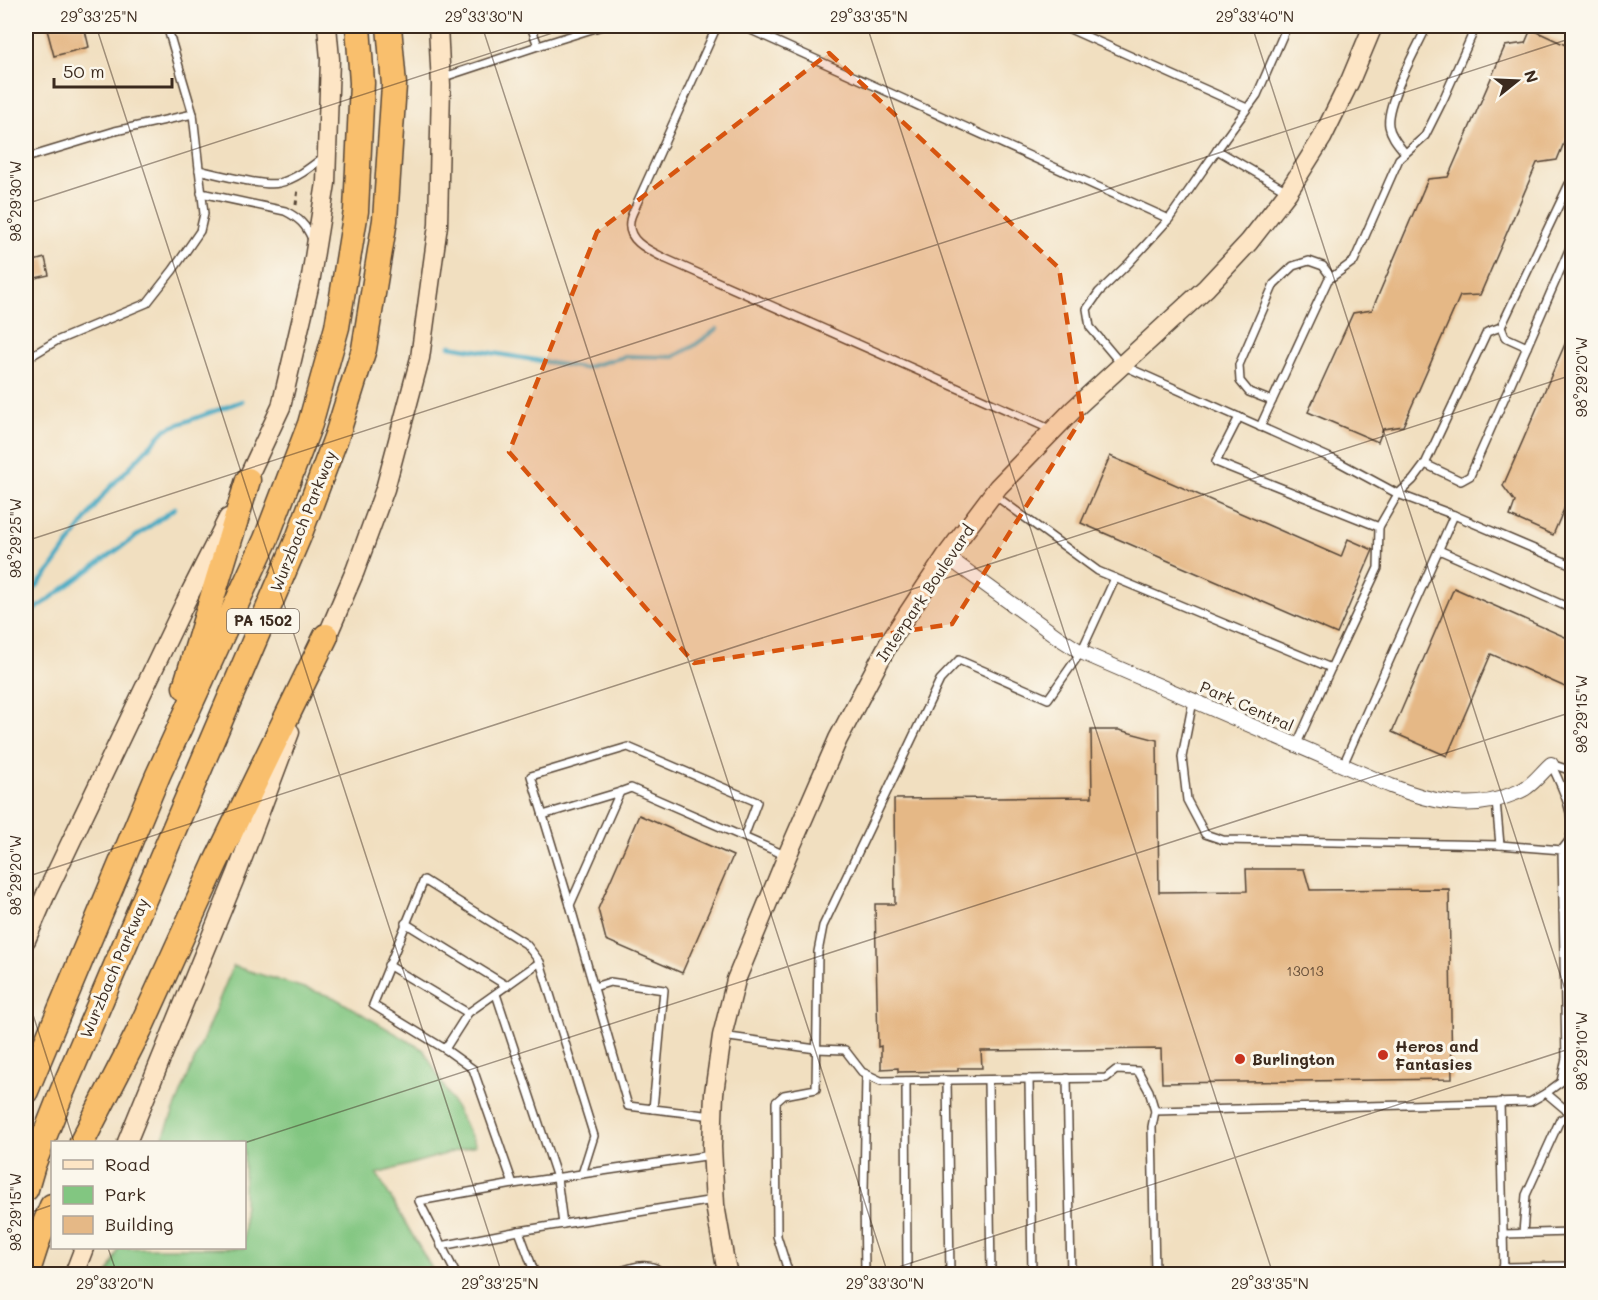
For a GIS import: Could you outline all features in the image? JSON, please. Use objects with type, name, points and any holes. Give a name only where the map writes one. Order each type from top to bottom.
[{"type":"highway","name":"Wurzbach Parkway","points":[[26,1091],[158,775],[266,539],[310,424],[337,327],[356,211],[362,83],[358,26]]},
{"type":"highway","name":"Wurzbach Parkway","points":[[26,1189],[62,1092],[299,537],[337,435],[364,349],[385,220],[393,85],[389,26]]},
{"type":"highway","points":[[158,775],[248,480]]},
{"type":"highway","points":[[83,1141],[140,1029],[215,864],[326,636]]},
{"type":"highway","points":[[27,1275],[51,1208]]},
{"type":"main road","points":[[26,940],[180,613],[248,480],[281,407],[310,283],[326,183],[330,59],[327,26]]},
{"type":"main road","points":[[128,1141],[237,873],[326,636],[385,489],[420,358],[438,225],[441,78],[438,26]]},
{"type":"main road","name":"Interpark Boulevard","points":[[728,1275],[715,1200],[712,1155],[714,1093],[722,1036],[736,980],[843,729],[891,639],[946,556],[993,494],[1053,431],[1206,288],[1249,242],[1288,192],[1322,138],[1350,81],[1373,26]]},
{"type":"main road","points":[[74,1275],[84,1249]]},
{"type":"street","name":"Park Central","points":[[946,556],[1081,652],[1402,791],[1436,801],[1460,804],[1496,801],[1526,788],[1551,764]]},
{"type":"lane","points":[[26,359],[56,341],[147,303],[200,231],[204,214],[192,114],[167,26]]},
{"type":"lane","points":[[531,26],[538,46]]},
{"type":"lane","points":[[441,78],[602,26]]},
{"type":"lane","points":[[717,26],[637,203],[630,222],[630,234],[641,246],[666,260],[1053,431]]},
{"type":"lane","points":[[742,26],[1169,219]]},
{"type":"lane","points":[[1063,26],[1247,108]]},
{"type":"lane","points":[[1287,26],[1257,94],[1169,219],[1099,292],[1087,309],[1090,327],[1122,365],[1335,460],[1398,494],[1572,565]]},
{"type":"lane","points":[[1406,153],[1389,128],[1388,116],[1396,91],[1427,26]]},
{"type":"lane","points":[[1260,427],[1328,280],[1354,261],[1399,159],[1425,136],[1476,26]]},
{"type":"lane","points":[[26,158],[99,136],[192,114]]},
{"type":"lane","points":[[1217,150],[1288,192]]},
{"type":"lane","points":[[199,170],[266,184],[278,184],[305,171],[327,155]]},
{"type":"lane","points":[[1296,746],[1378,568],[1379,527],[1398,494],[1425,464],[1487,332],[1501,327],[1569,184],[1572,183]]},
{"type":"lane","points":[[201,193],[285,211],[297,217],[304,224],[316,246]]},
{"type":"lane","points":[[1425,464],[1461,481],[1470,477],[1572,243]]},
{"type":"lane","points":[[1272,401],[1249,392],[1240,381],[1239,365],[1274,284],[1293,266],[1309,261],[1323,266],[1331,277]]},
{"type":"lane","points":[[1501,327],[1505,337],[1527,347]]},
{"type":"lane","points":[[1239,417],[1216,462],[1379,527]]},
{"type":"lane","points":[[993,494],[1098,571],[1331,668]]},
{"type":"lane","points":[[1343,766],[1454,515]]},
{"type":"lane","points":[[1439,550],[1572,609]]},
{"type":"lane","points":[[789,1275],[777,1236],[776,1102],[783,1095],[816,1089],[818,952],[823,926],[940,680],[960,660],[1048,699],[1081,652],[1115,578]]},
{"type":"lane","points":[[1193,700],[1182,757],[1187,800],[1205,834],[1223,840],[1500,845],[1562,850]]},
{"type":"lane","points":[[713,1116],[628,1106],[531,777],[628,747],[757,802],[744,837]]},
{"type":"lane","points":[[1551,764],[1572,771]]},
{"type":"lane","points":[[1155,1111],[1530,1102],[1561,1082],[1566,1058],[1562,850],[1570,839],[1571,823],[1565,794],[1551,764]]},
{"type":"lane","points":[[543,815],[631,788],[787,856]]},
{"type":"lane","points":[[570,905],[620,792]]},
{"type":"lane","points":[[1496,801],[1500,845]]},
{"type":"lane","points":[[513,1184],[473,1069],[373,1005],[424,880],[526,944],[540,962],[594,1136],[582,1174]]},
{"type":"lane","points":[[1563,911],[1572,916]]},
{"type":"lane","points":[[405,923],[507,986]]},
{"type":"lane","points":[[445,1049],[468,1013],[540,962]]},
{"type":"lane","points":[[388,965],[468,1013]]},
{"type":"lane","points":[[594,987],[610,982],[664,990],[653,1109]]},
{"type":"lane","points":[[496,994],[556,1178],[563,1224]]},
{"type":"lane","points":[[722,1036],[845,1050],[862,1072],[881,1081],[1106,1078],[1116,1070],[1138,1071],[1149,1091],[1155,1111],[1152,1127],[1155,1275]]},
{"type":"lane","points":[[865,1275],[866,1074]]},
{"type":"lane","points":[[1067,1078],[1071,1275]]},
{"type":"lane","points":[[1029,1079],[1032,1275]]},
{"type":"lane","points":[[947,1080],[950,1275]]},
{"type":"lane","points":[[988,1080],[991,1275]]},
{"type":"lane","points":[[906,1081],[907,1275]]},
{"type":"lane","points":[[1523,1233],[1526,1195],[1560,1120],[1572,1115],[1546,1093]]},
{"type":"lane","points":[[1500,1102],[1504,1271],[1572,1266]]},
{"type":"lane","points":[[456,1275],[419,1201],[513,1184],[712,1155]]},
{"type":"lane","points":[[441,1246],[519,1231],[715,1200]]},
{"type":"lane","points":[[519,1231],[535,1275]]},
{"type":"lane","points":[[1503,1234],[1572,1232]]},
{"type":"lane","points":[[612,1275],[640,1265],[651,1266],[661,1271],[663,1275]]},
{"type":"path","points":[[296,208],[298,186]]},
{"type":"highlighted area","points":[[829,53],[1059,268],[1082,418],[952,624],[694,663],[509,452],[597,232]]},
{"type":"green space","points":[[233,966],[333,997],[424,1050],[476,1145],[377,1174],[435,1274],[108,1274],[119,1249],[246,1249],[246,1141],[161,1141]]},
{"type":"building","points":[[46,26],[84,26],[89,47],[54,56]]},
{"type":"building","points":[[1531,29],[1572,48],[1572,123],[1557,160],[1537,163],[1480,295],[1460,296],[1403,426],[1383,429],[1378,442],[1308,412],[1353,313],[1372,310],[1428,179],[1448,177],[1505,46],[1525,43]]},
{"type":"building","points":[[45,258],[49,275],[26,280],[26,263]]},
{"type":"building","points":[[1572,328],[1572,490],[1553,535],[1510,516],[1515,502],[1503,486]]},
{"type":"building","points":[[1110,456],[1341,557],[1348,539],[1373,550],[1337,634],[1081,523]]},
{"type":"building","points":[[1454,588],[1572,640],[1572,690],[1491,654],[1447,756],[1392,732]]},
{"type":"building","points":[[1091,730],[1119,730],[1157,740],[1159,892],[1247,891],[1246,869],[1304,869],[1310,890],[1449,889],[1452,1079],[1162,1083],[1161,1049],[981,1051],[982,1068],[958,1068],[958,1071],[898,1072],[898,1068],[881,1069],[881,1046],[878,1047],[875,904],[895,904],[894,799],[1092,797]]},
{"type":"building","points":[[639,815],[733,856],[682,973],[606,940],[598,909]]},
{"type":"waterway","points":[[450,346],[583,368],[627,356],[673,357],[717,329]]},
{"type":"waterway","points":[[26,599],[51,569],[104,494],[166,429],[242,401]]},
{"type":"waterway","points":[[26,616],[175,508]]},
{"type":"place","name":"Heros and Fantasies","points":[[1383,1055]]},
{"type":"place","name":"Burlington","points":[[1240,1059]]}]
